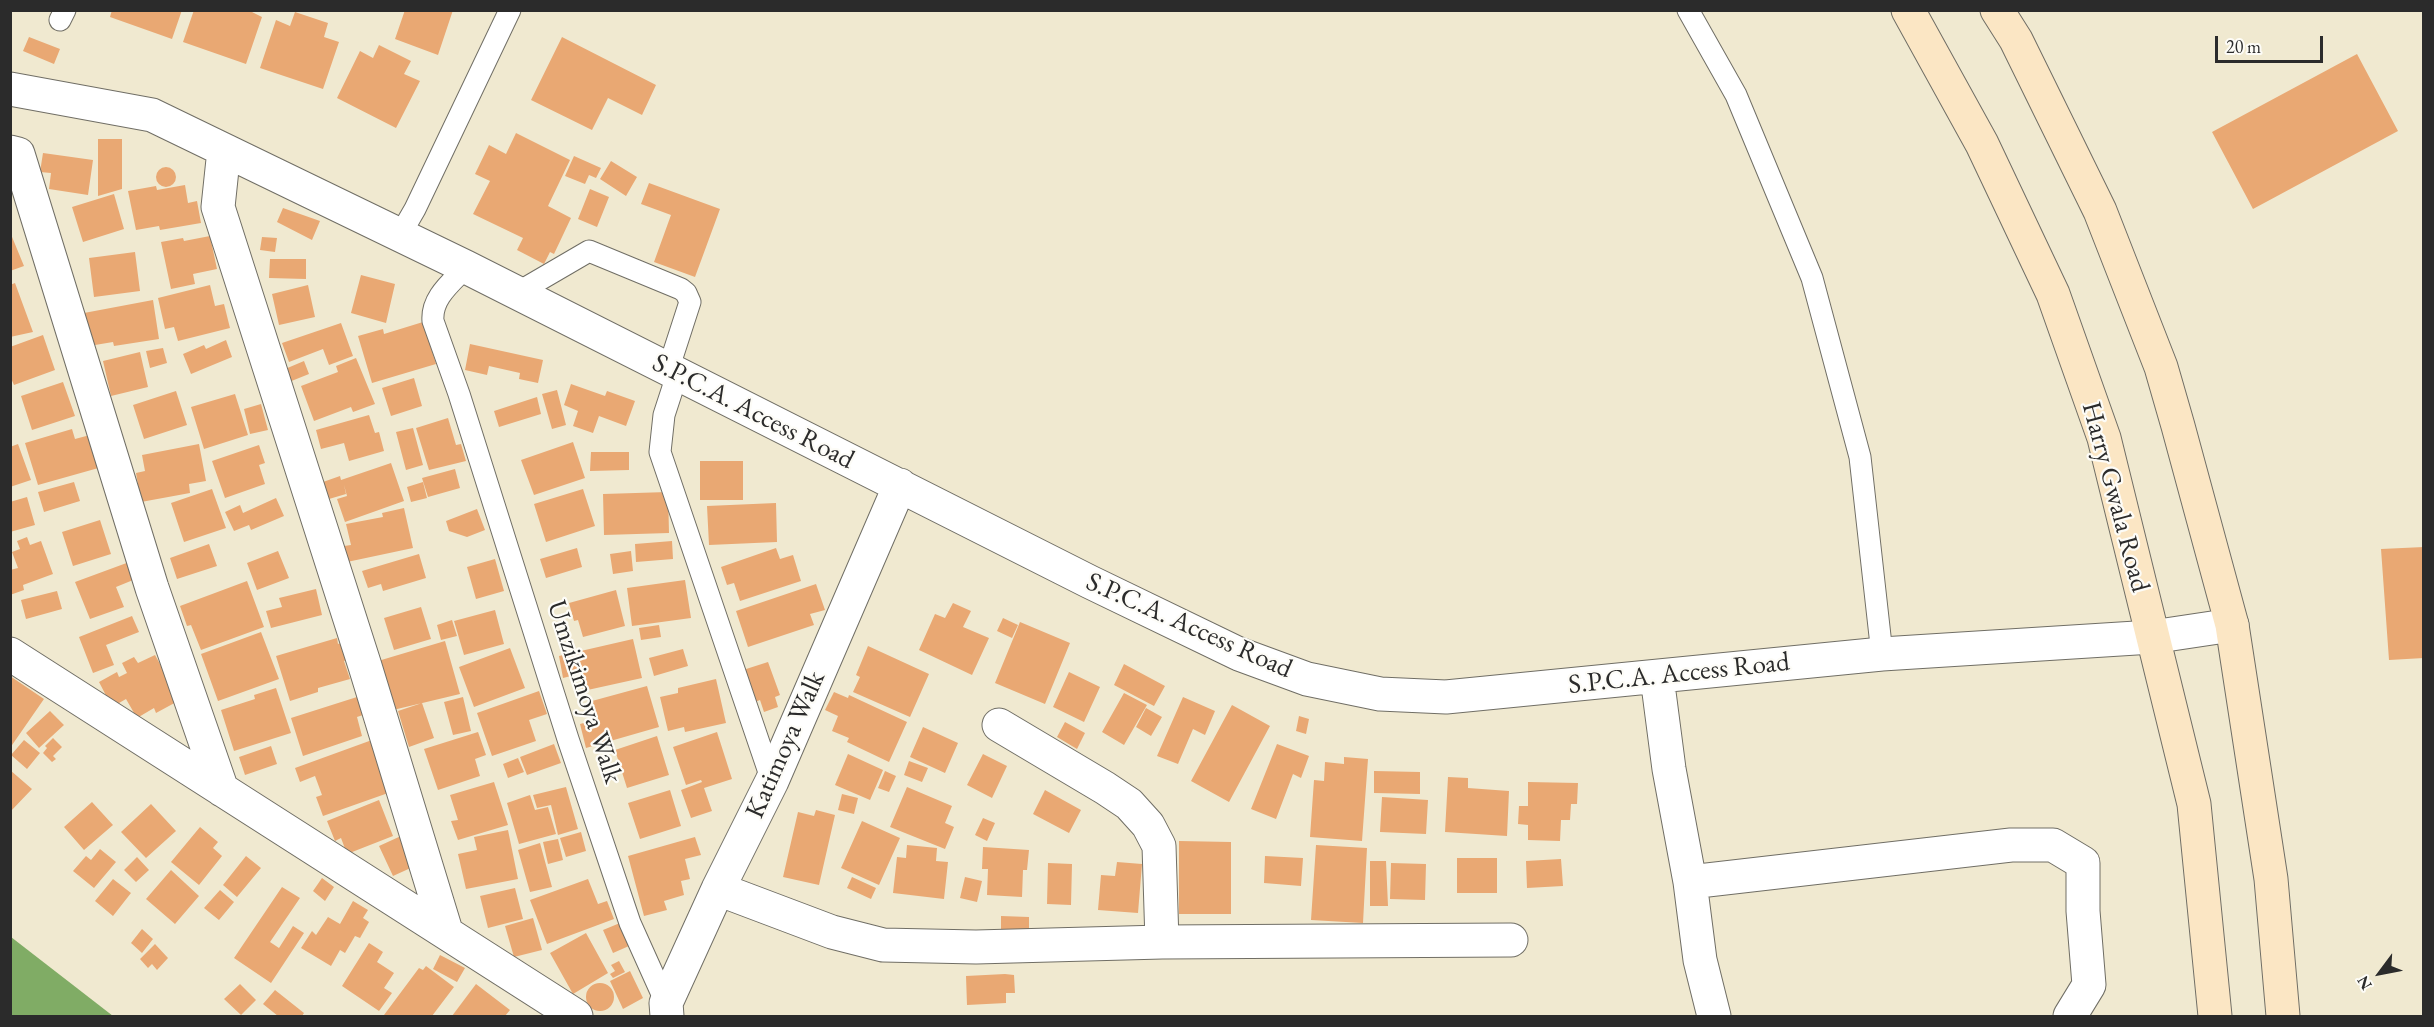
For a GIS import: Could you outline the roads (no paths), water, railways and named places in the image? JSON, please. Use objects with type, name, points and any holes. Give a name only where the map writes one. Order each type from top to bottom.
[{"type":"main road","name":"Harry Gwala Road","points":[[1908,10],[1982,144],[2053,294],[2104,438],[2194,804],[2215,1017]]},
{"type":"main road","points":[[1997,10],[2016,40],[2100,211],[2164,377],[2232,625],[2271,879],[2283,1017]]},
{"type":"street","name":"S.P.C.A. Access Road","points":[[10,89],[152,115],[466,267],[1090,582],[1239,654],[1307,679],[1380,694],[1446,697],[1882,654],[2152,637],[2232,625]]},
{"type":"street","points":[[224,150],[218,207],[362,654],[446,931]]},
{"type":"street","points":[[10,152],[18,154],[152,588],[222,790]]},
{"type":"street","name":"Katimoya Walk","points":[[667,1010],[718,889],[772,781],[900,485]]},
{"type":"street","points":[[10,654],[446,931],[576,1017]]},
{"type":"street","points":[[1657,677],[1669,769],[1690,882],[1700,960],[1714,1017]]},
{"type":"street","points":[[999,725],[1129,804],[1148,825],[1159,846],[1162,942]]},
{"type":"street","points":[[1690,882],[2010,845],[2053,845],[2083,862],[2083,911],[2089,985],[2070,1017]]},
{"type":"street","points":[[718,889],[831,932],[883,945],[976,947],[1162,942],[1511,940]]},
{"type":"lane","points":[[400,235],[415,209],[510,10]]},
{"type":"lane","points":[[1688,10],[1736,95],[1812,278],[1860,457],[1882,654]]},
{"type":"lane","points":[[517,293],[589,251],[596,252],[686,293],[690,302],[672,372],[660,452],[772,781]]},
{"type":"lane","name":"Umzikimoya Walk","points":[[466,267],[435,302],[432,311],[433,321],[459,394],[615,880],[630,923],[667,1010]]}]
